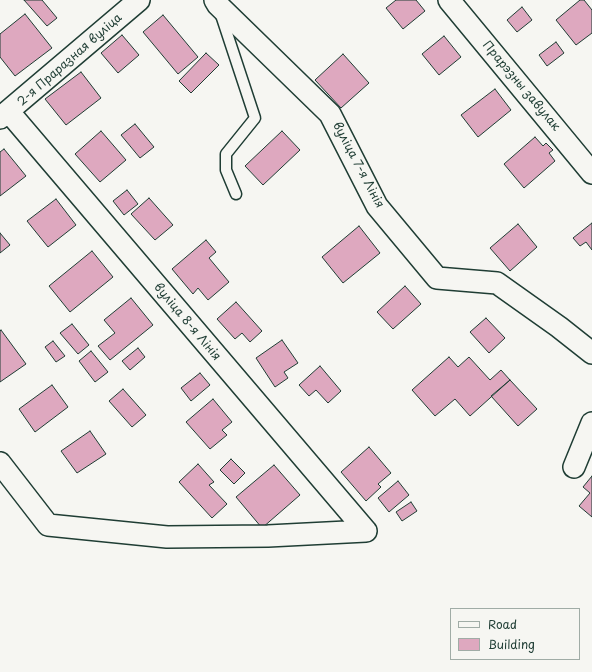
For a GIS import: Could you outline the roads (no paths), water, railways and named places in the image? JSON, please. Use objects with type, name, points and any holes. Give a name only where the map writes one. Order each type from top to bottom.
[{"type":"street","name":"2-я Праразная вуліца","points":[[4,115],[139,0]]},
{"type":"street","name":"Прарэзны завулак","points":[[449,0],[592,172]]},
{"type":"street","name":"вуліца 7-я Лінія","points":[[216,2],[330,114],[377,206],[437,278],[497,283],[559,327],[592,353]]},
{"type":"street","name":"вуліца 8-я Лінія","points":[[0,463],[48,525],[167,537],[268,536],[366,531],[4,115]]},
{"type":"street","points":[[574,466],[592,423]]},
{"type":"lane","points":[[216,2],[255,118],[226,154],[226,170],[236,194]]}]
